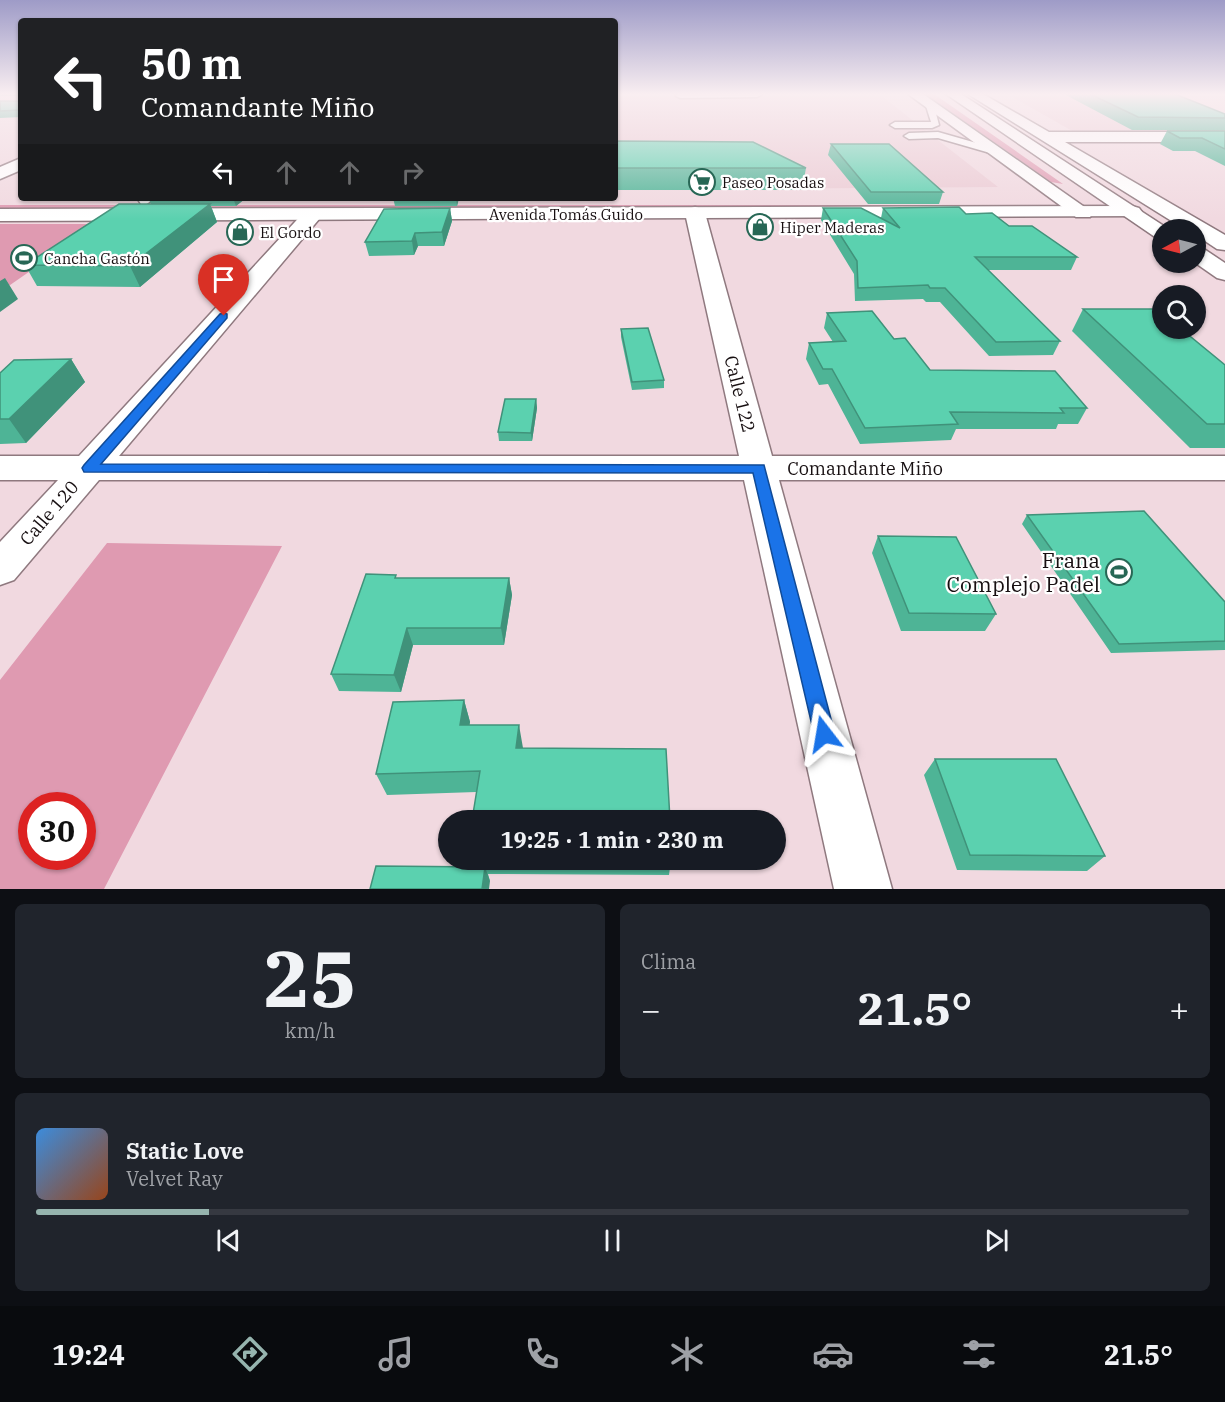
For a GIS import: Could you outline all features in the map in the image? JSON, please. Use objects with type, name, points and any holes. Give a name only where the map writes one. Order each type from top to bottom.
[{"type":"main road","points":[[973,135],[1083,213]]},
{"type":"main road","points":[[1016,137],[1225,137]]},
{"type":"main road","points":[[1016,137],[1152,226]]},
{"type":"main road","points":[[1044,137],[1225,244]]},
{"type":"main road","points":[[0,160],[18,152]]},
{"type":"main road","points":[[0,174],[18,165]]},
{"type":"main road","name":"Avenida Tomás Guido","points":[[618,198],[1109,197]]},
{"type":"main road","name":"Avenida Tomás Guido","points":[[0,201],[18,201]]},
{"type":"main road","name":"Avenida Tomás Guido","points":[[0,215],[1132,212]]},
{"type":"main road","name":"Calle 122","points":[[695,213],[863,889]]},
{"type":"main road","name":"Calle 120","points":[[0,569],[313,214]]},
{"type":"main road","points":[[1206,261],[1225,273]]},
{"type":"main road","name":"Comandante Miño","points":[[0,468],[1225,468]]},
{"type":"lane","points":[[909,136],[924,135]]},
{"type":"lane","points":[[940,135],[997,152]]},
{"type":"shaded area","points":[[618,135],[932,135],[998,187],[618,190]]},
{"type":"shaded area","points":[[984,135],[993,135],[1063,184],[1051,182]]},
{"type":"shaded area","points":[[0,205],[1012,205],[1019,211],[0,211]]},
{"type":"shaded area","name":"Cancha Gastón","points":[[0,224],[98,224],[0,292]]},
{"type":"shaded area","points":[[107,543],[282,546],[104,889],[0,889],[0,680]]},
{"type":"building","points":[[1175,135],[1225,135],[1225,149],[1202,138],[1180,138]]},
{"type":"building","points":[[618,141],[753,142],[806,168],[618,168]]},
{"type":"building","points":[[831,144],[889,144],[943,192],[871,192]]},
{"type":"building","points":[[119,204],[210,204],[130,266],[25,265]]},
{"type":"building","points":[[959,207],[966,214],[992,213],[1009,226],[1032,226],[1077,257],[975,257],[1060,341],[996,342],[945,288],[930,288],[928,285],[858,288],[857,261],[823,208],[861,208],[900,228],[883,208]]},
{"type":"building","points":[[450,208],[442,232],[415,233],[412,241],[365,242],[384,209]]},
{"type":"building","points":[[1083,309],[1152,309],[1152,339],[1193,339],[1225,365],[1225,424],[1207,424]]},
{"type":"building","points":[[872,311],[894,339],[905,338],[930,370],[1055,371],[1087,408],[1060,408],[1064,413],[950,412],[958,424],[865,428],[832,369],[823,369],[809,343],[846,341],[827,313]]},
{"type":"building","points":[[648,328],[664,380],[632,382],[621,329]]},
{"type":"building","points":[[71,359],[9,419],[0,419],[0,373],[14,360]]},
{"type":"building","points":[[505,399],[536,399],[531,433],[498,432]]},
{"type":"building","name":"Frana Complejo Padel","points":[[1144,511],[1225,602],[1225,641],[1119,644],[1027,515]]},
{"type":"building","points":[[878,536],[956,537],[996,614],[909,613]]},
{"type":"building","points":[[366,574],[396,575],[395,578],[509,578],[501,628],[407,628],[394,675],[331,674]]},
{"type":"building","points":[[464,700],[460,725],[519,725],[516,748],[666,749],[669,810],[474,810],[480,771],[376,774],[393,702]]},
{"type":"building","points":[[935,759],[1056,759],[1105,856],[970,855]]},
{"type":"building","points":[[376,866],[485,870],[482,889],[370,889]]},
{"type":"place","name":"Paseo Posadas","points":[[702,182]]},
{"type":"place","name":"Hiper Maderas","points":[[760,227]]},
{"type":"place","name":"El Gordo","points":[[240,232]]},
{"type":"place","name":"Cancha Gastón","points":[[24,258]]},
{"type":"place","name":"Frana Complejo Padel","points":[[1119,572]]},
{"type":"route","points":[[224,316],[89,468],[759,468],[824,734]]}]
